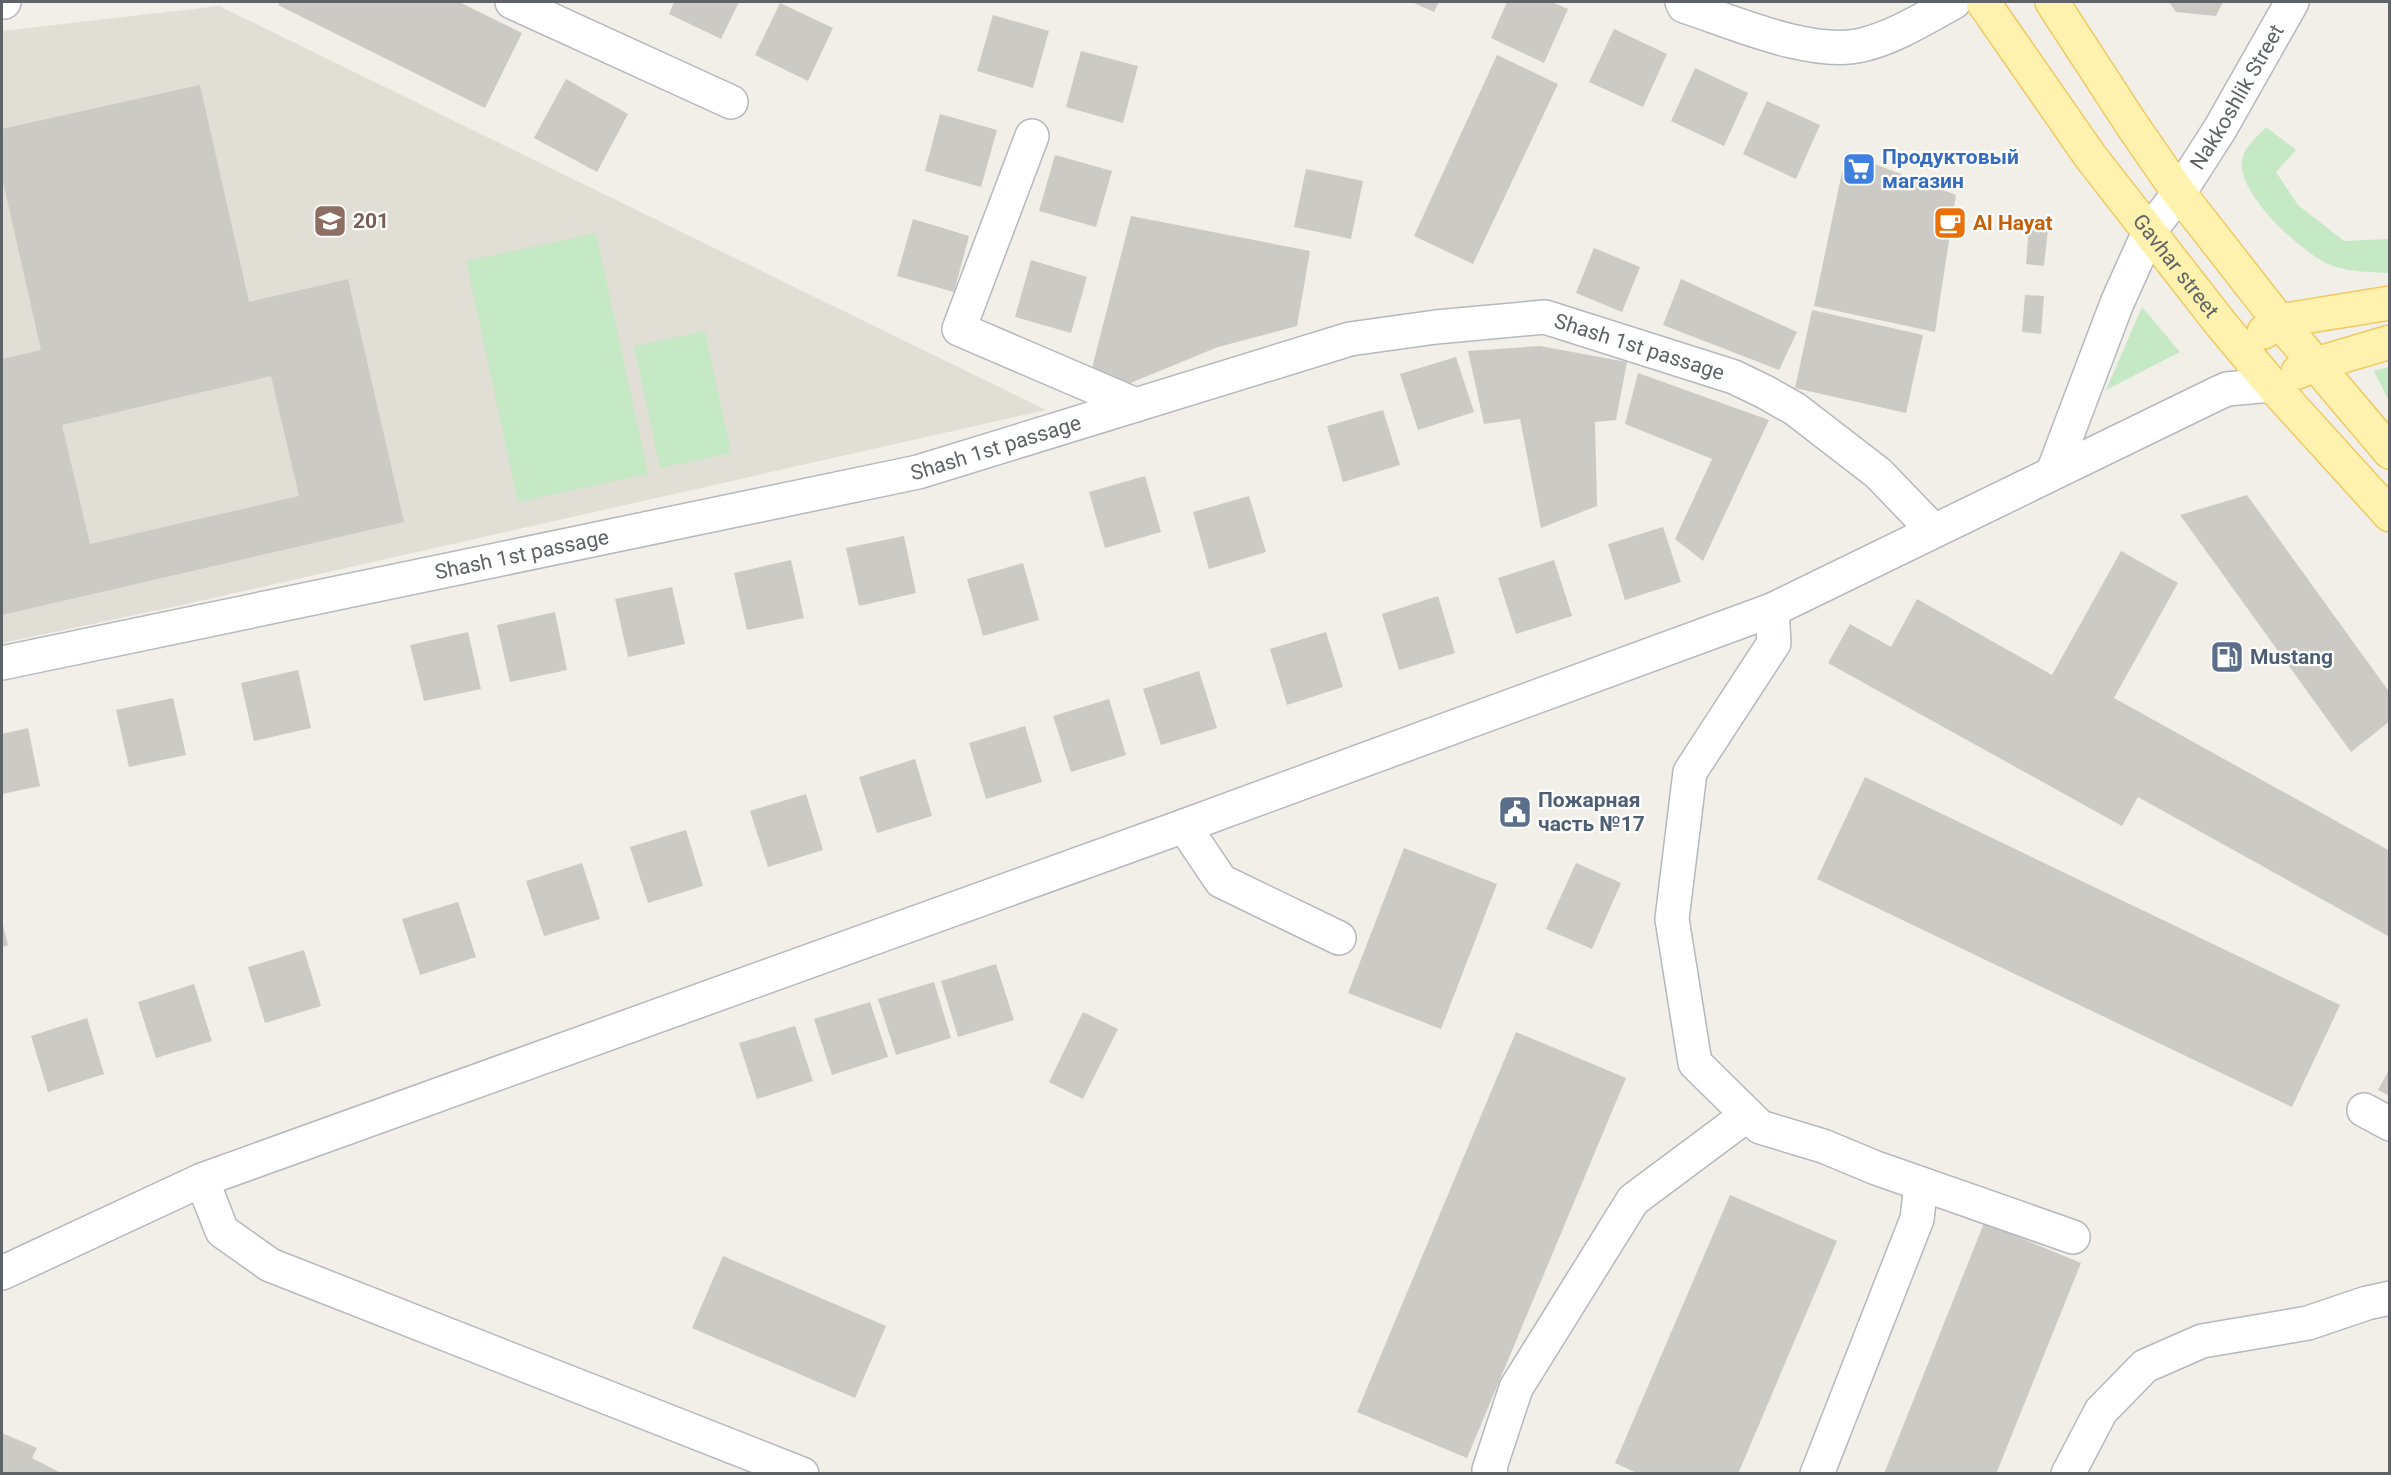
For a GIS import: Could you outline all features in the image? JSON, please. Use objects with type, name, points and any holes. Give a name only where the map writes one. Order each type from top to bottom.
[{"type":"main road","name":"Gavhar street","points":[[1983,2],[2090,156],[2149,232],[2272,385],[2390,515]]},
{"type":"main road","points":[[2052,2],[2179,193],[2279,321],[2390,452]]},
{"type":"main road","points":[[2242,349],[2279,321],[2385,304]]},
{"type":"main road","points":[[2272,385],[2316,364],[2390,342]]},
{"type":"street","points":[[512,2],[731,102]]},
{"type":"street","points":[[1682,2],[1684,6],[1783,38],[1825,48],[1844,48],[1879,40],[1954,2]]},
{"type":"street","name":"Nakkoshlik Street","points":[[2053,471],[2117,303],[2149,232],[2179,193],[2220,129],[2292,2]]},
{"type":"street","points":[[1032,136],[958,329],[1136,405]]},
{"type":"street","name":"Shаsh 1st passage","points":[[2,663],[183,615],[918,472],[1350,339],[1436,327],[1545,317],[1734,377],[1765,392],[1795,409],[1878,473],[1933,530]]},
{"type":"street","points":[[2227,389],[2242,349]]},
{"type":"street","points":[[2,1273],[202,1180],[1184,826],[1772,610],[2053,471],[2227,389],[2272,385]]},
{"type":"street","points":[[1772,610],[1774,643],[1689,772],[1672,919],[1695,1063],[1760,1127],[1823,1146],[1921,1184],[2073,1237]]},
{"type":"street","points":[[1184,826],[1221,881],[1339,938]]},
{"type":"street","points":[[1491,1473],[1489,1470],[1516,1388],[1634,1200],[1747,1115]]},
{"type":"street","points":[[202,1180],[222,1231],[270,1265],[802,1473]]},
{"type":"street","points":[[1817,1473],[1917,1219],[1921,1184]]},
{"type":"street","points":[[2068,1473],[2101,1411],[2145,1366],[2202,1341],[2308,1323],[2367,1303],[2390,1298]]},
{"type":"shaded area","name":"201","points":[[219,6],[1046,410],[182,605],[2,643],[2,31]]},
{"type":"green space","points":[[2266,127],[2296,150],[2276,172],[2298,205],[2344,241],[2389,239],[2389,273],[2352,270],[2330,265],[2288,235],[2260,205],[2249,189],[2243,173],[2242,160],[2249,146]]},
{"type":"green space","points":[[596,233],[648,474],[518,502],[466,261]]},
{"type":"green space","points":[[2142,307],[2180,352],[2106,390]]},
{"type":"green space","points":[[705,331],[731,453],[660,468],[634,346]]},
{"type":"green space","points":[[2390,367],[2389,401],[2374,371]]},
{"type":"building","points":[[280,2],[459,2],[522,33],[485,108],[278,5]]},
{"type":"building","points":[[674,2],[739,2],[721,39],[669,14]]},
{"type":"building","points":[[1412,2],[1439,2],[1434,12]]},
{"type":"building","points":[[1507,2],[1551,2],[1568,9],[1544,63],[1491,38]]},
{"type":"building","points":[[2169,2],[2223,2],[2216,16],[2176,12]]},
{"type":"building","points":[[780,3],[833,28],[808,81],[755,55]]},
{"type":"building","points":[[993,15],[1049,31],[1033,88],[977,71]]},
{"type":"building","points":[[1614,29],[1667,54],[1643,107],[1589,82]]},
{"type":"building","points":[[1081,51],[1138,66],[1123,123],[1066,107]]},
{"type":"building","points":[[1497,55],[1558,84],[1473,264],[1414,236]]},
{"type":"building","points":[[1695,68],[1748,93],[1724,146],[1671,121]]},
{"type":"building","points":[[566,79],[628,114],[597,172],[534,138]]},
{"type":"building","points":[[200,85],[249,302],[348,279],[404,522],[2,615],[2,359],[41,350],[2,177],[2,129]],"holes":[[[271,376],[299,496],[90,544],[62,425]]]},
{"type":"building","points":[[1767,101],[1820,125],[1796,179],[1743,154]]},
{"type":"building","points":[[940,114],[997,130],[981,187],[925,171]]},
{"type":"building","points":[[1846,153],[1956,195],[1935,332],[1814,306]]},
{"type":"building","points":[[1055,155],[1112,171],[1096,227],[1039,211]]},
{"type":"building","points":[[1306,169],[1363,181],[1351,239],[1294,227]]},
{"type":"building","points":[[1131,216],[1310,251],[1297,326],[1218,347],[1128,384],[1092,368]]},
{"type":"building","points":[[913,219],[969,236],[954,292],[897,276]]},
{"type":"building","points":[[2029,226],[2048,229],[2044,266],[2026,264]]},
{"type":"building","points":[[1594,248],[1640,267],[1622,312],[1576,293]]},
{"type":"building","points":[[1031,260],[1087,277],[1071,333],[1015,317]]},
{"type":"building","points":[[1681,279],[1797,332],[1779,370],[1663,325]]},
{"type":"building","points":[[2025,295],[2044,296],[2041,334],[2022,332]]},
{"type":"building","points":[[1812,310],[1923,335],[1906,413],[1795,388]]},
{"type":"building","points":[[1540,346],[1627,362],[1616,420],[1595,422],[1597,506],[1541,528],[1520,419],[1484,424],[1468,351]]},
{"type":"building","points":[[1456,357],[1474,412],[1418,430],[1400,374]]},
{"type":"building","points":[[1638,373],[1769,420],[1703,561],[1675,539],[1712,459],[1625,424]]},
{"type":"building","points":[[1383,410],[1400,465],[1343,482],[1327,426]]},
{"type":"building","points":[[1145,476],[1161,532],[1105,548],[1089,492]]},
{"type":"building","points":[[2247,495],[2390,693],[2390,721],[2351,752],[2180,515]]},
{"type":"building","points":[[1249,496],[1266,552],[1209,569],[1193,512]]},
{"type":"building","points":[[1663,527],[1681,582],[1625,600],[1608,544]]},
{"type":"building","points":[[904,536],[916,593],[859,606],[846,548]]},
{"type":"building","points":[[2121,551],[2178,583],[2114,698],[2390,851],[2390,937],[2138,797],[2122,826],[1828,663],[1850,624],[1891,647],[1917,599],[2052,675]]},
{"type":"building","points":[[791,560],[804,618],[747,630],[734,573]]},
{"type":"building","points":[[1554,560],[1572,616],[1516,634],[1498,578]]},
{"type":"building","points":[[1023,563],[1039,620],[983,636],[967,579]]},
{"type":"building","points":[[672,587],[685,644],[628,657],[615,599]]},
{"type":"building","points":[[1438,596],[1455,653],[1399,670],[1382,614]]},
{"type":"building","points":[[555,612],[567,670],[510,682],[497,625]]},
{"type":"building","points":[[468,632],[481,689],[424,701],[410,645]]},
{"type":"building","points":[[1326,632],[1343,687],[1287,705],[1270,649]]},
{"type":"building","points":[[298,670],[311,728],[254,741],[241,683]]},
{"type":"building","points":[[1199,671],[1217,728],[1161,745],[1143,689]]},
{"type":"building","points":[[173,698],[186,755],[129,767],[116,710]]},
{"type":"building","points":[[1109,699],[1126,755],[1071,772],[1053,716]]},
{"type":"building","points":[[1025,726],[1042,782],[986,799],[969,743]]},
{"type":"building","points":[[28,728],[40,786],[2,794],[2,734]]},
{"type":"building","points":[[915,759],[932,816],[877,833],[859,777]]},
{"type":"building","points":[[1865,777],[2340,1005],[2292,1107],[1817,879]]},
{"type":"building","points":[[806,794],[823,850],[768,867],[750,811]]},
{"type":"building","points":[[686,830],[703,886],[648,903],[630,847]]},
{"type":"building","points":[[1404,848],[1497,884],[1441,1029],[1348,993]]},
{"type":"building","points":[[582,863],[600,919],[544,936],[526,881]]},
{"type":"building","points":[[1576,863],[1621,883],[1592,949],[1546,929]]},
{"type":"building","points":[[458,902],[476,957],[420,975],[402,919]]},
{"type":"building","points":[[2,921],[8,945],[2,947]]},
{"type":"building","points":[[304,950],[321,1006],[265,1023],[248,967]]},
{"type":"building","points":[[996,964],[1014,1020],[958,1037],[941,981]]},
{"type":"building","points":[[934,982],[951,1038],[896,1055],[878,999]]},
{"type":"building","points":[[194,984],[212,1041],[156,1058],[138,1002]]},
{"type":"building","points":[[870,1002],[888,1057],[832,1075],[814,1019]]},
{"type":"building","points":[[1083,1012],[1118,1029],[1083,1099],[1049,1082]]},
{"type":"building","points":[[87,1018],[104,1074],[48,1092],[31,1036]]},
{"type":"building","points":[[795,1026],[813,1081],[757,1099],[739,1043]]},
{"type":"building","points":[[1516,1032],[1626,1078],[1467,1458],[1357,1412]]},
{"type":"building","points":[[2390,1068],[2390,1096],[2378,1090]]},
{"type":"building","points":[[1730,1195],[1837,1241],[1738,1474],[1639,1474],[1615,1463]]},
{"type":"building","points":[[1984,1223],[2081,1263],[1996,1474],[1884,1474]]},
{"type":"building","points":[[723,1256],[886,1326],[855,1398],[692,1328]]},
{"type":"building","points":[[2,1433],[37,1448],[32,1458],[63,1474],[2,1474]]},
{"type":"place","name":"Продуктовый магазин","points":[[1859,169]]},
{"type":"place","name":"201","points":[[330,221]]},
{"type":"place","name":"Al Hayat","points":[[1950,223]]},
{"type":"place","name":"Mustang","points":[[2227,657]]},
{"type":"place","name":"Пожарная часть №17","points":[[1515,812]]}]
